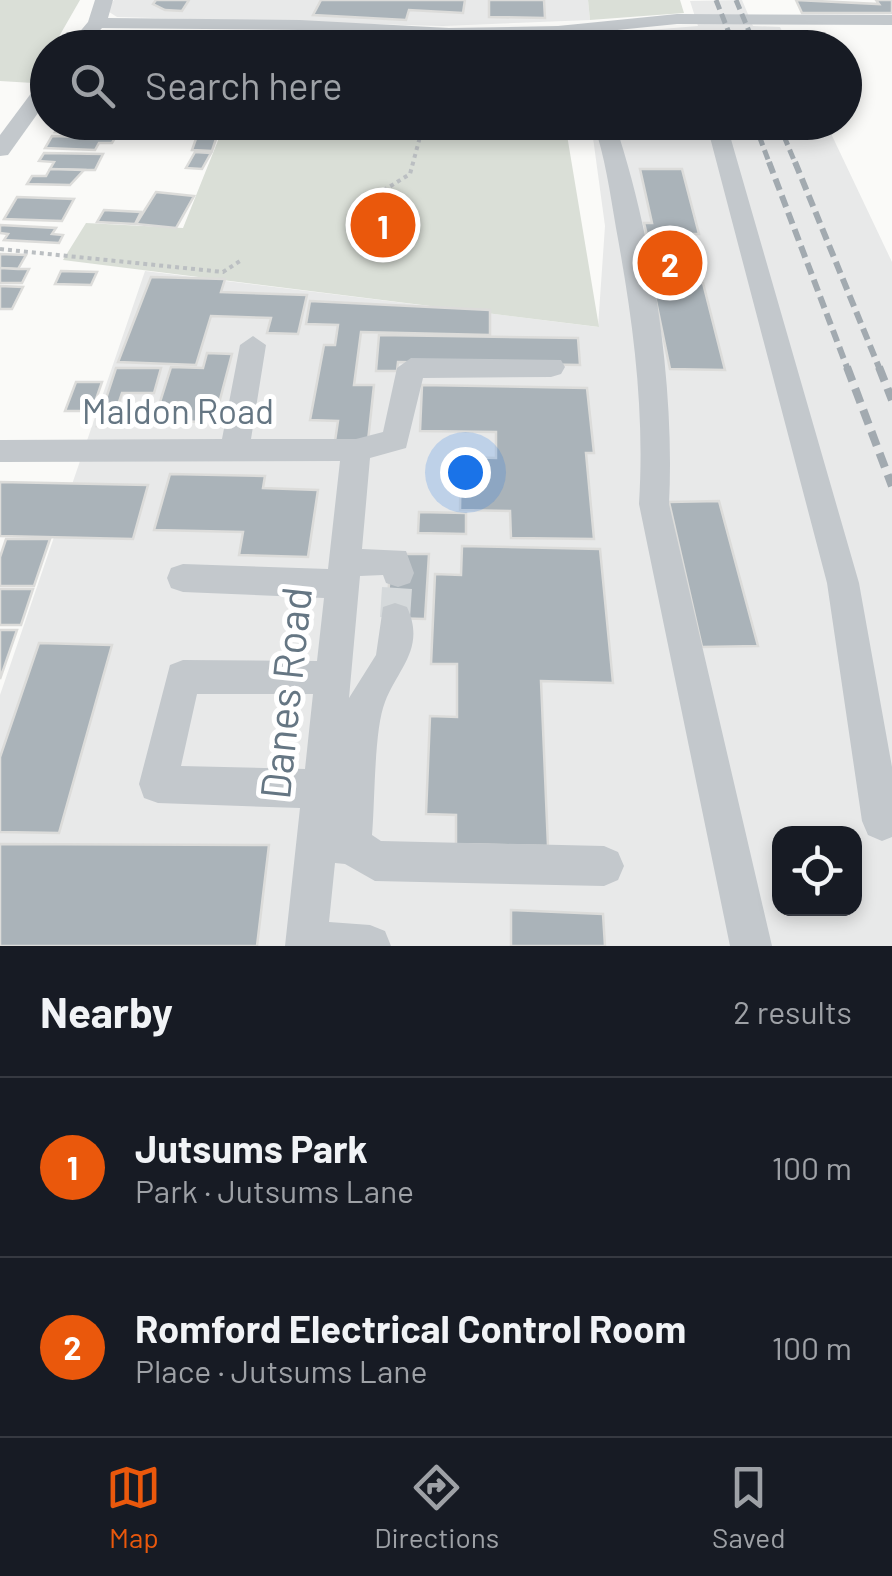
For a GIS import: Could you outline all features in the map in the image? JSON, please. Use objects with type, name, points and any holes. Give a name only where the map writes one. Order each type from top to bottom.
[{"type":"street","points":[[90,30],[104,0]]},
{"type":"street","points":[[187,22],[201,0]]},
{"type":"street","points":[[300,25],[312,6]]},
{"type":"street","points":[[579,30],[677,19],[892,20]]},
{"type":"street","points":[[96,23],[187,22],[383,30]]},
{"type":"street","points":[[3,140],[30,106]]},
{"type":"street","points":[[608,140],[637,272],[652,374],[658,462],[654,504],[752,946]]},
{"type":"street","points":[[721,140],[843,583],[882,821]]},
{"type":"street","points":[[235,448],[253,345]]},
{"type":"street","points":[[356,450],[396,440],[411,368],[429,364],[552,367]]},
{"type":"street","name":"Maldon Road","points":[[0,450],[356,450]]},
{"type":"street","name":"Danes Road","points":[[306,944],[334,843],[322,789],[356,450]]},
{"type":"street","points":[[183,578],[344,573],[396,561],[398,573]]},
{"type":"street","points":[[395,618],[392,659],[367,698],[334,843],[375,861],[604,866]]},
{"type":"street","points":[[322,789],[158,784],[182,677],[333,678]]},
{"type":"street","points":[[306,944],[370,946]]},
{"type":"path","points":[[363,203],[410,174],[419,140]]},
{"type":"path","points":[[0,249],[223,272],[240,262]]},
{"type":"shaded area","points":[[0,0],[80,0],[63,30],[30,30],[30,83],[0,81]]},
{"type":"shaded area","points":[[114,0],[588,0],[590,20],[443,26],[117,17],[106,10]]},
{"type":"shaded area","points":[[588,0],[680,0],[684,13],[590,20]]},
{"type":"shaded area","points":[[742,0],[753,26],[782,30],[649,30],[698,26],[690,1]]},
{"type":"shaded area","points":[[218,140],[568,140],[599,327],[63,260],[86,223],[183,228]]},
{"type":"shaded area","points":[[593,140],[834,140],[892,262],[892,946],[0,946],[0,695],[145,271],[598,327],[605,226]]},
{"type":"building","points":[[156,0],[189,0],[182,11],[165,10],[153,4]]},
{"type":"building","points":[[321,0],[465,0],[463,13],[409,10],[406,20],[313,15]]},
{"type":"building","points":[[489,0],[544,0],[545,18],[489,17]]},
{"type":"building","points":[[796,0],[879,4],[876,0],[892,0],[892,13],[802,13]]},
{"type":"building","points":[[50,140],[114,140],[99,143],[95,150],[45,148]]},
{"type":"building","points":[[196,140],[216,140],[212,151],[192,150]]},
{"type":"building","points":[[195,152],[211,153],[202,169],[186,168]]},
{"type":"building","points":[[44,153],[103,154],[95,170],[84,170],[50,169],[54,162],[39,161]]},
{"type":"building","points":[[50,169],[84,170],[70,185],[27,184],[32,176],[46,176]]},
{"type":"building","points":[[640,169],[682,169],[699,234],[685,234],[697,283],[703,283],[725,370],[670,369],[644,243],[649,243],[644,223],[652,223]]},
{"type":"building","points":[[156,192],[194,196],[176,228],[136,224]]},
{"type":"building","points":[[17,197],[74,199],[62,221],[4,219]]},
{"type":"building","points":[[104,210],[141,212],[135,224],[97,222]]},
{"type":"building","points":[[0,225],[56,228],[52,234],[63,235],[59,243],[4,240],[8,234],[0,233]]},
{"type":"building","points":[[0,254],[26,255],[18,269],[0,268]]},
{"type":"building","points":[[0,268],[29,269],[22,283],[0,283]]},
{"type":"building","points":[[61,271],[97,272],[91,285],[55,284]]},
{"type":"building","points":[[151,277],[225,279],[221,292],[307,295],[298,334],[267,333],[271,318],[211,316],[196,365],[118,362]]},
{"type":"building","points":[[0,286],[23,287],[12,309],[0,309]]},
{"type":"building","points":[[310,301],[490,310],[490,335],[361,332],[354,385],[374,385],[368,441],[335,441],[338,421],[310,420],[324,345],[335,345],[338,325],[306,324]]},
{"type":"building","points":[[379,335],[578,338],[580,365],[398,362],[397,371],[376,371]]},
{"type":"building","points":[[207,353],[232,354],[214,422],[154,421],[171,367],[203,368]]},
{"type":"building","points":[[116,368],[161,368],[154,393],[122,393],[111,426],[97,426]]},
{"type":"building","points":[[76,382],[102,382],[92,411],[65,411]]},
{"type":"building","points":[[422,385],[587,388],[594,453],[586,453],[594,539],[511,538],[510,511],[460,510],[461,457],[496,458],[496,432],[420,431]]},
{"type":"building","points":[[170,474],[265,476],[263,488],[318,490],[308,557],[239,555],[243,532],[154,530]]},
{"type":"building","points":[[0,482],[148,485],[133,539],[0,536]]},
{"type":"building","points":[[719,501],[758,646],[702,647],[669,502]]},
{"type":"building","points":[[419,512],[466,513],[466,534],[418,533]]},
{"type":"building","points":[[6,539],[50,539],[34,586],[0,586],[0,557]]},
{"type":"building","points":[[462,546],[600,549],[613,683],[541,681],[548,846],[456,844],[456,815],[426,814],[430,716],[457,717],[457,664],[431,664],[435,574],[461,575]]},
{"type":"building","points":[[404,554],[429,554],[425,619],[386,618],[390,573]]},
{"type":"building","points":[[0,589],[33,589],[21,625],[0,625]]},
{"type":"building","points":[[0,630],[17,630],[0,679]]},
{"type":"building","points":[[39,643],[112,645],[59,833],[0,832],[0,757]]},
{"type":"building","points":[[0,844],[269,845],[257,946],[0,946]]},
{"type":"building","points":[[511,910],[603,914],[605,946],[511,946]]},
{"type":"tunnel","points":[[395,618],[398,573]]},
{"type":"railway","points":[[716,0],[728,30]]},
{"type":"railway","points":[[736,0],[748,30]]},
{"type":"railway","points":[[761,140],[770,165]]},
{"type":"railway","points":[[786,140],[796,165]]},
{"type":"railway","points":[[769,162],[848,370]]},
{"type":"railway","points":[[795,162],[880,370]]},
{"type":"railway","points":[[847,367],[892,486]]},
{"type":"railway","points":[[879,367],[892,400]]},
{"type":"place","name":"Jutsums Park","points":[[383,225]]},
{"type":"place","name":"Romford Electrical Control Room","points":[[670,263]]}]
